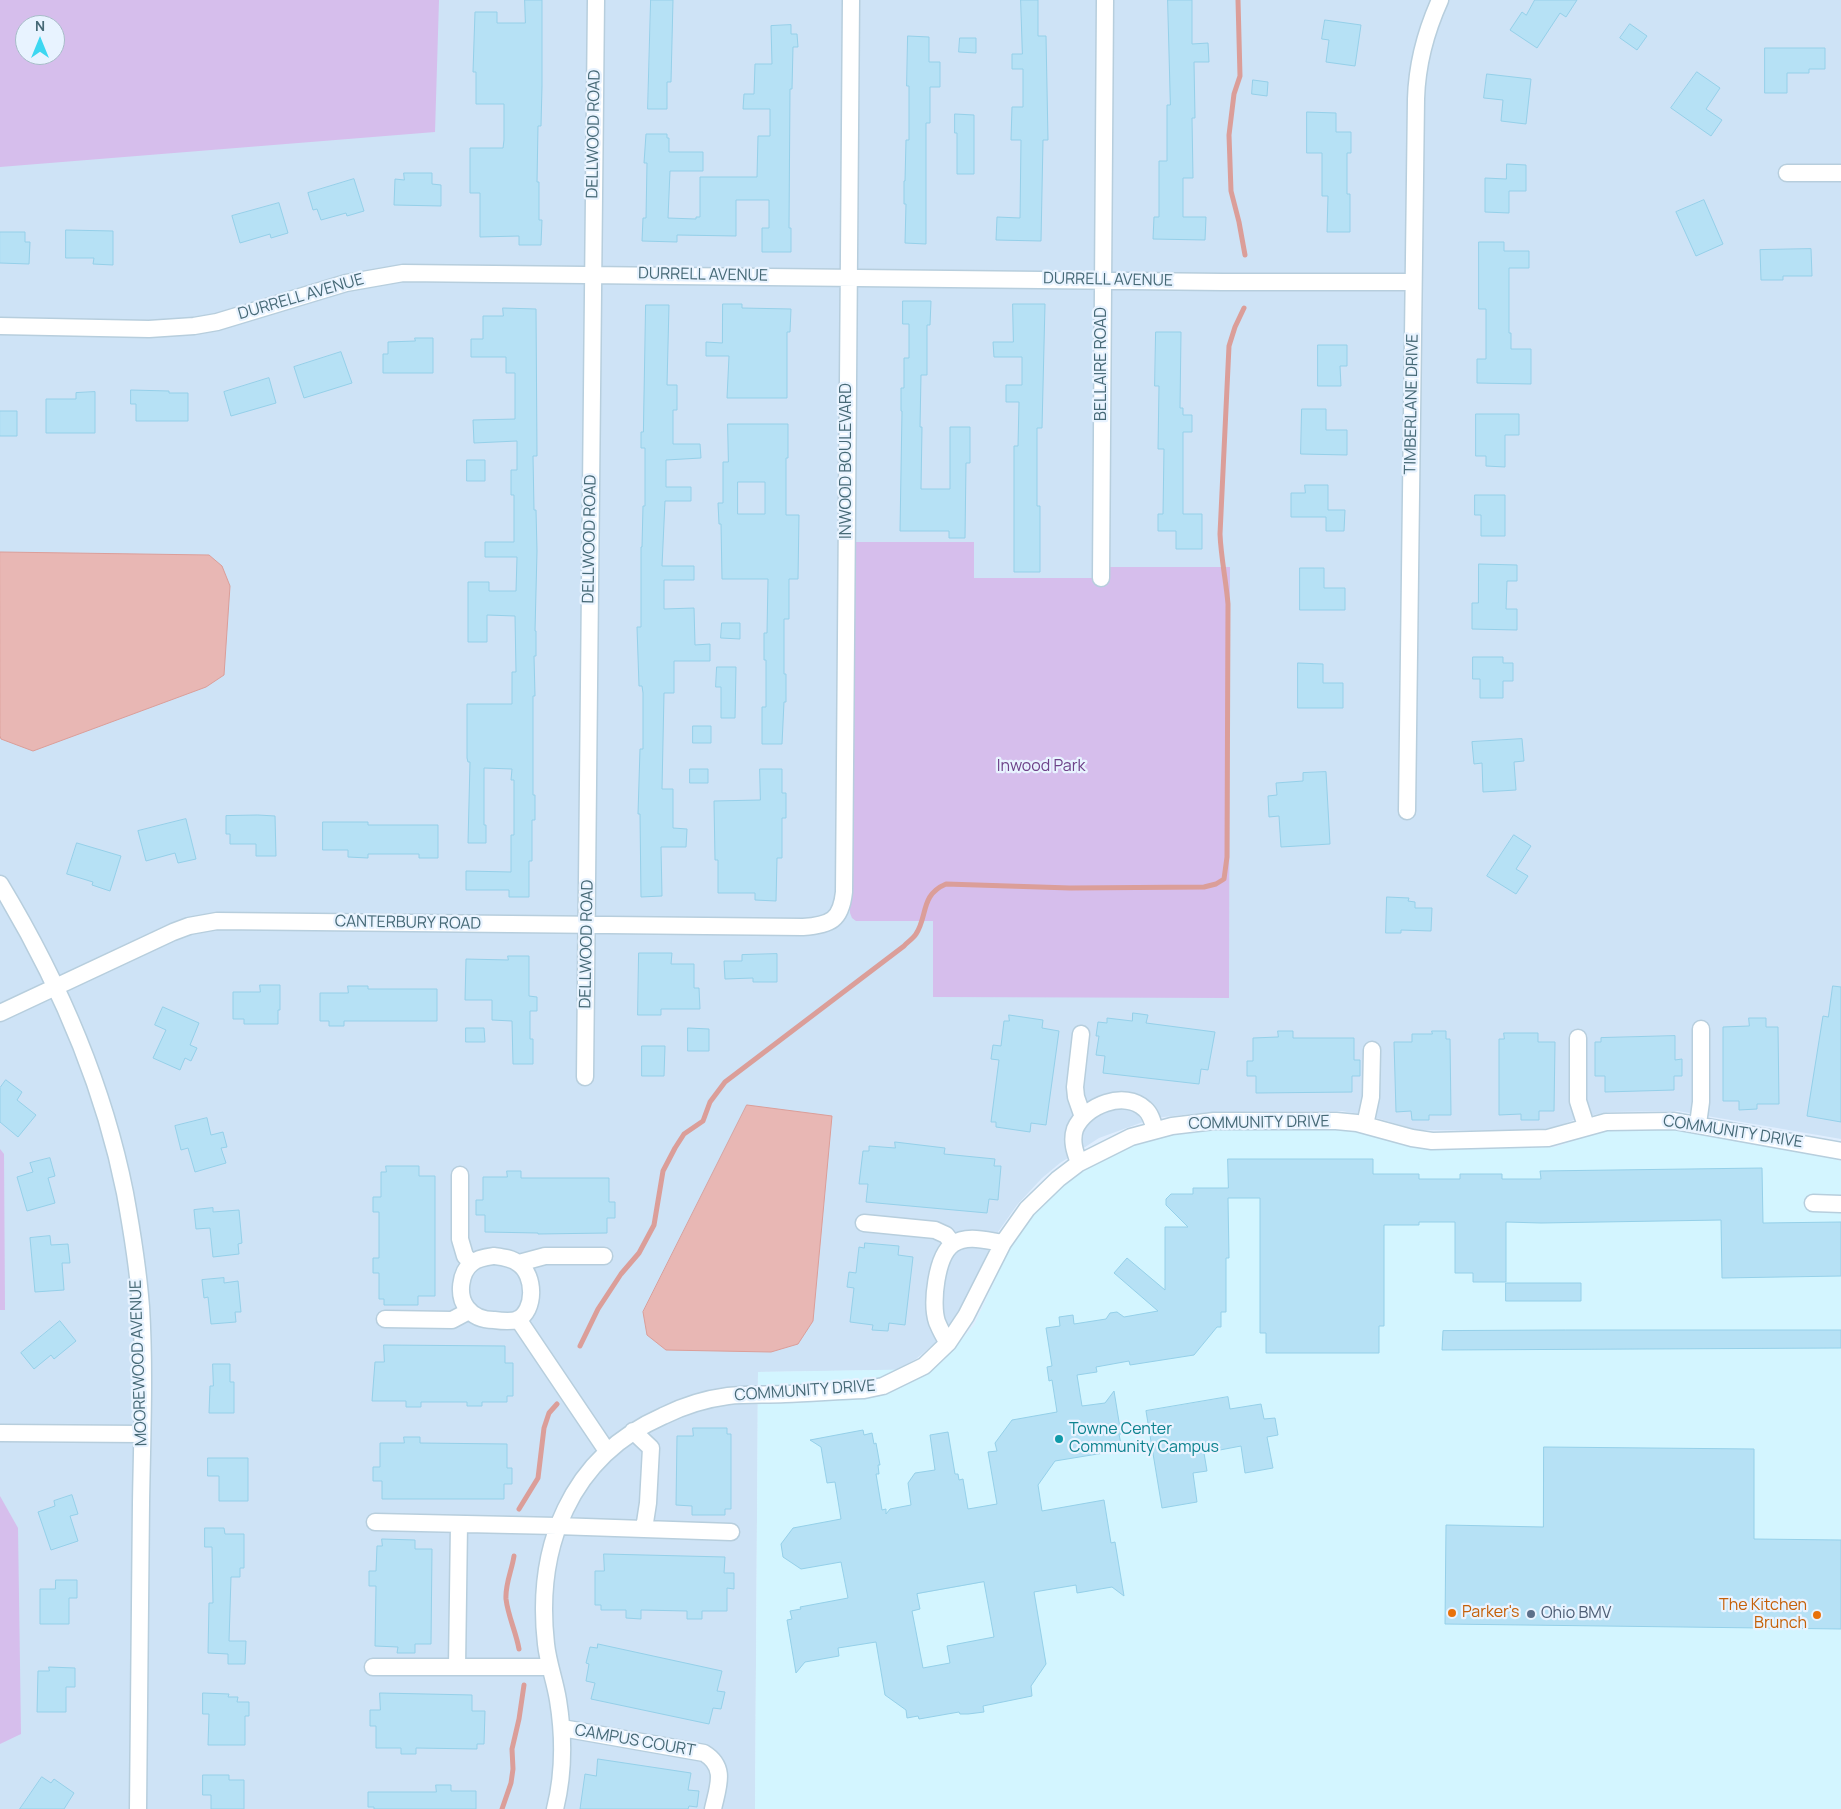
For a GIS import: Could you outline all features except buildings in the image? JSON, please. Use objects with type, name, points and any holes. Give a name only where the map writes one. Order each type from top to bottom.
[{"type":"street","name":"DELLWOOD ROAD","points":[[585,1077],[596,0]]},
{"type":"street","name":"INWOOD BOULEVARD","points":[[834,919],[842,907],[844,892],[851,0]]},
{"type":"street","name":"BELLAIRE ROAD","points":[[1101,578],[1105,0]]},
{"type":"street","name":"TIMBERLANE DRIVE","points":[[1407,811],[1416,85],[1426,38],[1440,0]]},
{"type":"street","points":[[1787,173],[1841,173]]},
{"type":"street","name":"DURRELL AVENUE","points":[[0,326],[172,328],[216,322],[346,283],[380,276],[426,272],[1222,282],[1413,282]]},
{"type":"street","name":"MOOREWOOD AVENUE","points":[[0,884],[56,986],[92,1073],[114,1146],[133,1244],[141,1310],[143,1384],[138,1809]]},
{"type":"street","name":"CANTERBURY ROAD","points":[[0,1013],[173,932],[189,926],[216,921],[804,927],[823,925],[834,919]]},
{"type":"street","points":[[1698,1124],[1701,1102],[1701,1029]]},
{"type":"street","points":[[1081,1034],[1075,1087],[1076,1097],[1084,1117]]},
{"type":"street","points":[[1578,1038],[1578,1101],[1586,1126]]},
{"type":"street","points":[[1365,1126],[1371,1096],[1372,1050]]},
{"type":"street","points":[[1079,1164],[1073,1138],[1076,1128],[1091,1110],[1102,1104],[1125,1101],[1137,1104],[1147,1111],[1155,1130]]},
{"type":"street","name":"COMMUNITY DRIVE","points":[[555,1809],[560,1788],[563,1751],[558,1698],[549,1667],[546,1644],[545,1597],[548,1562],[557,1526],[570,1498],[587,1473],[607,1451],[633,1431],[684,1406],[728,1396],[864,1390],[883,1386],[924,1366],[948,1343],[966,1316],[1002,1243],[1027,1209],[1058,1179],[1079,1164],[1131,1137],[1172,1126],[1214,1121],[1336,1121],[1432,1141],[1527,1140],[1548,1138],[1606,1122],[1674,1121],[1841,1151]]},
{"type":"street","points":[[460,1175],[460,1239],[465,1256],[472,1263]]},
{"type":"street","points":[[1812,1203],[1841,1204]]},
{"type":"street","points":[[864,1223],[935,1230],[946,1236],[953,1244]]},
{"type":"street","points":[[948,1343],[937,1322],[935,1310],[939,1267],[944,1255],[953,1244],[964,1240],[975,1238],[1002,1243]]},
{"type":"street","points":[[494,1256],[505,1257],[519,1263],[528,1273],[532,1293],[525,1312],[518,1319],[505,1321],[491,1320],[480,1318],[469,1311],[462,1297],[462,1285],[464,1273],[472,1263],[482,1258],[494,1256]]},
{"type":"street","points":[[519,1263],[545,1256],[604,1256]]},
{"type":"street","points":[[385,1320],[452,1320],[469,1311]]},
{"type":"street","points":[[518,1319],[607,1451]]},
{"type":"street","points":[[633,1431],[651,1448],[648,1503],[644,1529]]},
{"type":"street","points":[[0,1432],[142,1434]]},
{"type":"street","points":[[375,1522],[731,1532]]},
{"type":"street","points":[[457,1667],[459,1524]]},
{"type":"street","points":[[373,1667],[549,1667]]},
{"type":"street","name":"CAMPUS COURT","points":[[562,1728],[704,1753],[712,1758],[718,1767],[720,1780],[713,1809]]},
{"type":"shaded area","points":[[0,0],[1841,0],[1841,1139],[1678,1111],[1609,1112],[1578,1118],[1555,1128],[1520,1131],[1417,1130],[1370,1116],[1342,1111],[1211,1112],[1154,1118],[1099,1138],[1060,1163],[1042,1178],[1017,1205],[991,1245],[960,1313],[940,1339],[916,1359],[896,1370],[758,1372],[755,1809],[0,1809]]},
{"type":"shaded area","points":[[0,552],[209,555],[222,566],[230,586],[224,675],[206,687],[33,751],[1,739]]},
{"type":"shaded area","points":[[747,1105],[832,1116],[813,1321],[798,1344],[771,1352],[666,1350],[647,1335],[643,1312]]},
{"type":"shaded area","points":[[1677,1129],[1841,1161],[1841,1809],[755,1809],[758,1372],[933,1369],[944,1360],[974,1325],[1010,1248],[1033,1213],[1046,1199],[1086,1167],[1131,1145],[1172,1133],[1206,1130],[1344,1130],[1361,1132],[1406,1146],[1431,1149],[1555,1147],[1607,1130]]},
{"type":"green space","points":[[0,0],[439,0],[435,132],[0,167]]},
{"type":"green space","name":"Inwood Park","points":[[851,542],[974,542],[974,578],[1093,578],[1094,567],[1230,567],[1229,998],[933,997],[933,921],[856,921],[852,918],[850,913]]},
{"type":"green space","points":[[0,1149],[4,1154],[5,1310],[0,1310]]},
{"type":"green space","points":[[0,1496],[18,1528],[21,1734],[0,1744]]},
{"type":"waterway","points":[[1238,0],[1240,76],[1234,94],[1229,135],[1231,191],[1245,255]]},
{"type":"waterway","points":[[580,1346],[598,1309],[621,1274],[639,1253],[654,1225],[663,1171],[684,1134],[703,1121],[710,1102],[725,1082],[904,946],[916,934],[928,900],[938,889],[946,884],[1070,888],[1204,887],[1216,884],[1224,879],[1227,857],[1228,604],[1220,534],[1229,346],[1244,308]]},
{"type":"waterway","points":[[519,1509],[538,1478],[544,1428],[549,1413],[557,1404]]},
{"type":"waterway","points":[[514,1556],[506,1599],[519,1649]]},
{"type":"waterway","points":[[502,1809],[511,1783],[513,1769],[512,1749],[524,1685]]},
{"type":"place","name":"Towne Center Community Campus","points":[[1059,1439]]},
{"type":"place","name":"Parker's","points":[[1452,1613]]},
{"type":"place","name":"Ohio BMV","points":[[1531,1614]]},
{"type":"place","name":"The Kitchen Brunch","points":[[1817,1615]]}]
